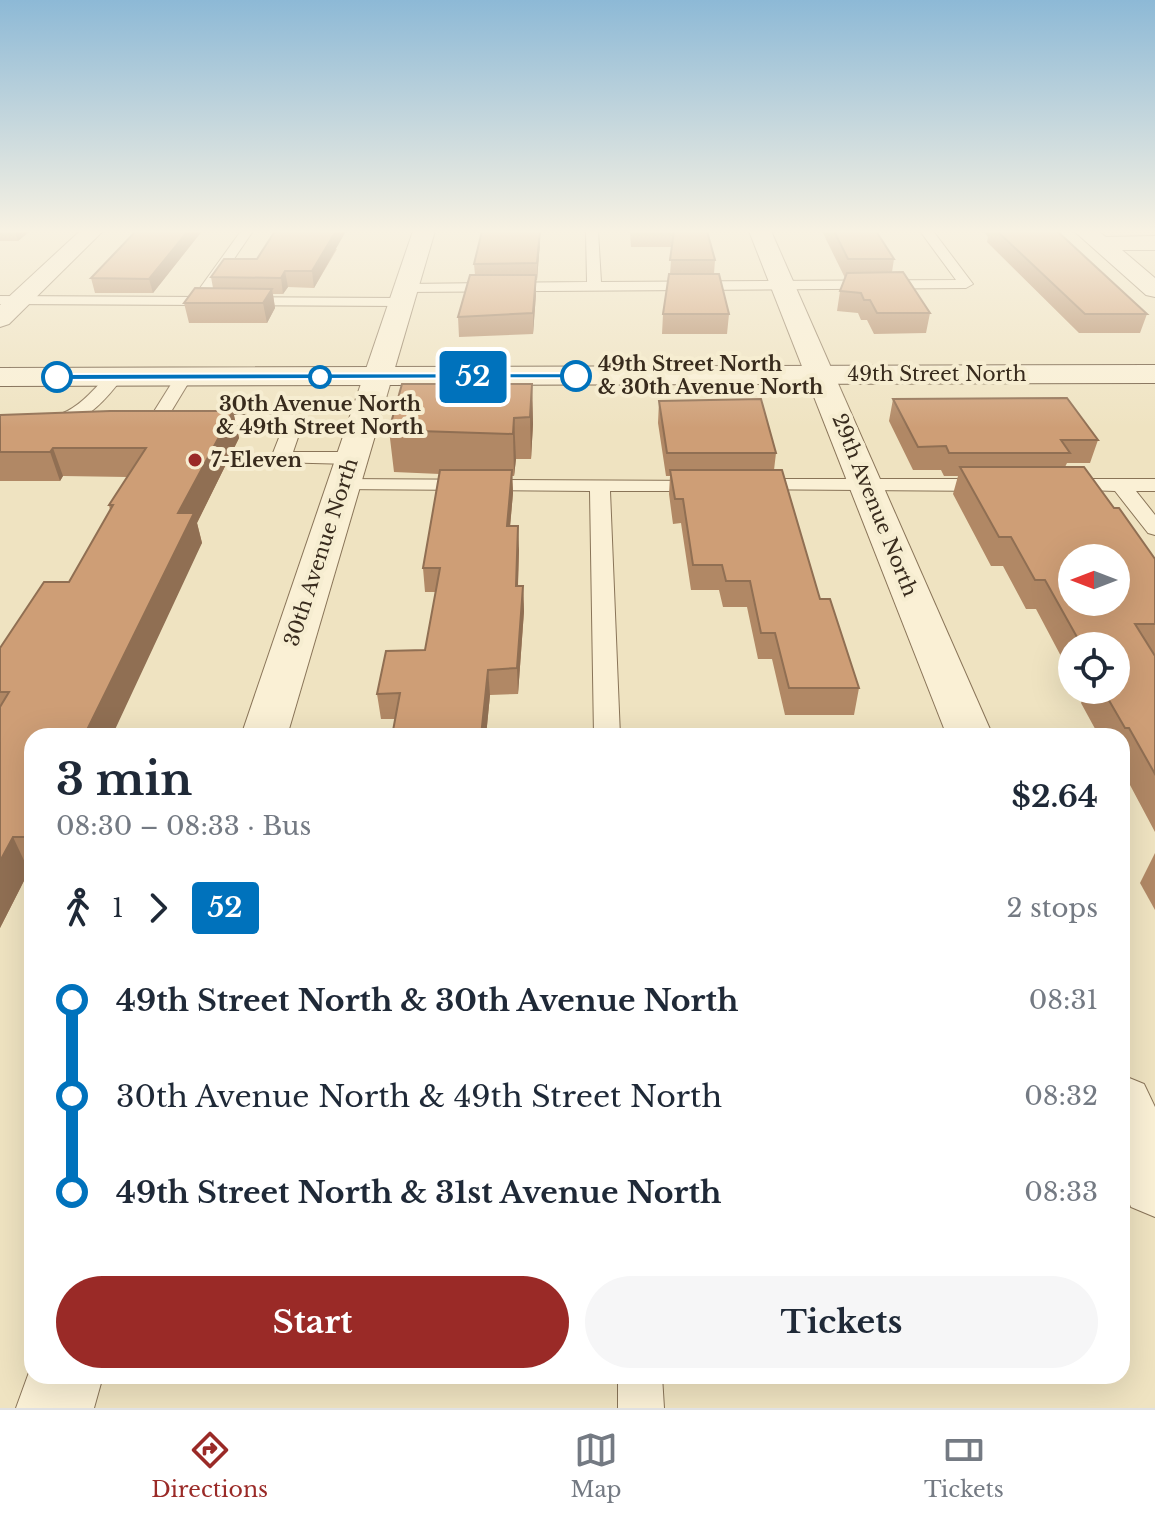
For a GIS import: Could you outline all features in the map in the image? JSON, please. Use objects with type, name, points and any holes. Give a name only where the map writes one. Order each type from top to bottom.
[{"type":"street","name":"30th Avenue North","points":[[266,728],[403,297]]},
{"type":"street","name":"29th Avenue North","points":[[788,297],[967,728]]},
{"type":"street","points":[[0,319],[9,300]]},
{"type":"street","name":"49th Street North","points":[[0,377],[1155,374]]},
{"type":"street","points":[[1130,1123],[1155,1184]]},
{"type":"street","points":[[55,1408],[62,1384]]},
{"type":"lane","points":[[199,301],[202,297]]},
{"type":"lane","points":[[9,300],[199,301],[346,297]]},
{"type":"lane","points":[[0,424],[72,420],[86,412],[115,377]]},
{"type":"lane","points":[[184,377],[157,421],[295,420],[281,458],[346,471],[600,485],[1010,485]]},
{"type":"lane","points":[[600,485],[607,728]]},
{"type":"lane","points":[[1042,485],[1155,485]]},
{"type":"lane","points":[[1121,485],[1155,529]]},
{"type":"lane","points":[[640,1384],[641,1408]]},
{"type":"building","points":[[189,297],[267,297],[263,303],[184,303]]},
{"type":"building","points":[[464,297],[534,297],[533,313],[458,317]]},
{"type":"building","points":[[666,297],[725,297],[729,314],[663,314]]},
{"type":"building","points":[[863,297],[919,297],[930,313],[877,313],[870,300],[864,300]]},
{"type":"building","points":[[1067,297],[1128,297],[1147,314],[1085,314]]},
{"type":"building","points":[[402,384],[532,384],[530,417],[514,418],[513,434],[389,430]]},
{"type":"building","points":[[1067,398],[1098,440],[1061,440],[1070,453],[949,453],[946,446],[918,447],[893,399]]},
{"type":"building","points":[[761,399],[776,453],[667,453],[659,401]]},
{"type":"building","points":[[233,411],[178,513],[194,513],[88,728],[24,728],[24,837],[13,837],[0,861],[0,707],[9,692],[0,692],[0,648],[44,582],[69,582],[113,505],[109,505],[146,448],[53,448],[50,452],[0,452],[0,415]]},
{"type":"building","points":[[960,467],[1084,467],[1114,508],[1119,508],[1155,559],[1155,624],[1135,624],[1155,656],[1155,774],[1130,728],[1125,728],[1111,704],[1130,704],[1130,632],[1074,632],[1065,616],[1130,616],[1130,544],[1058,544],[1058,603],[1045,580],[1035,580],[1011,537],[999,537]]},
{"type":"building","points":[[440,470],[512,470],[507,526],[518,526],[516,586],[523,586],[517,668],[488,670],[482,728],[393,728],[400,693],[377,694],[386,651],[425,650],[440,568],[423,568]]},
{"type":"building","points":[[670,470],[782,470],[820,599],[830,599],[859,688],[789,688],[775,633],[761,633],[750,581],[726,581],[722,565],[693,565],[683,499],[675,499]]},
{"type":"bus line","name":"52","points":[[57,377],[576,376]]},
{"type":"place","name":"49th Street North & 30th Avenue North","points":[[576,376]]},
{"type":"place","name":"30th Avenue North & 49th Street North","points":[[320,377]]},
{"type":"place","name":"7-Eleven","points":[[195,460]]}]
